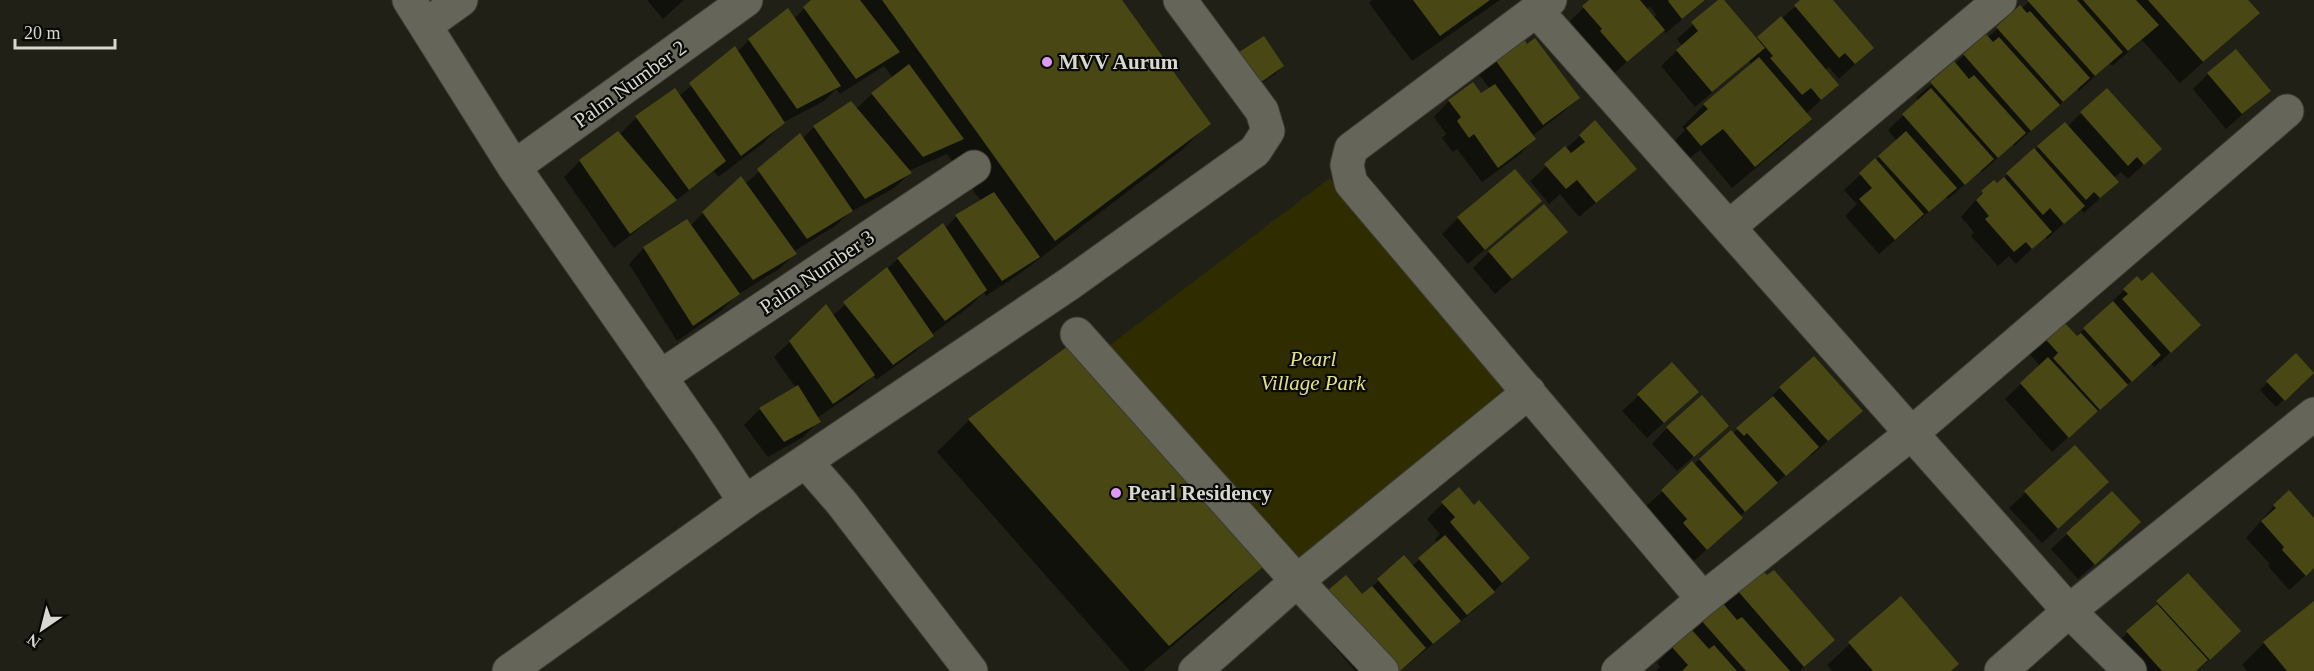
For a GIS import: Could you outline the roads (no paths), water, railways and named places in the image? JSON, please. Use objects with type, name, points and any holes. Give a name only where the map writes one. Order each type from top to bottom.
[{"type":"street","points":[[461,0],[417,13],[514,167],[745,502]]},
{"type":"street","name":"Palm Number 2","points":[[514,167],[746,0]]},
{"type":"street","points":[[509,671],[745,502],[1069,284],[1255,151],[1268,131],[1262,111],[1180,0]]},
{"type":"street","points":[[1729,227],[2000,0]]},
{"type":"street","points":[[1703,599],[1351,183],[1347,165],[1352,148],[1543,5],[1729,227],[2068,610],[2130,671]]},
{"type":"street","points":[[1618,671],[1703,599],[1912,432],[2287,111]]},
{"type":"street","name":"Palm Number 3","points":[[660,377],[974,167]]},
{"type":"street","points":[[1077,334],[1297,581],[1383,671]]},
{"type":"street","points":[[1195,671],[1297,581],[1529,392]]},
{"type":"street","points":[[2001,671],[2068,610],[2314,414]]},
{"type":"street","points":[[806,462],[841,502],[971,671]]},
{"type":"place","name":"MVV Aurum","points":[[1047,62]]},
{"type":"place","name":"Pearl Residency","points":[[1116,493]]},
{"type":"park label","name":"Pearl Village Park","points":[[1313,371]]}]
